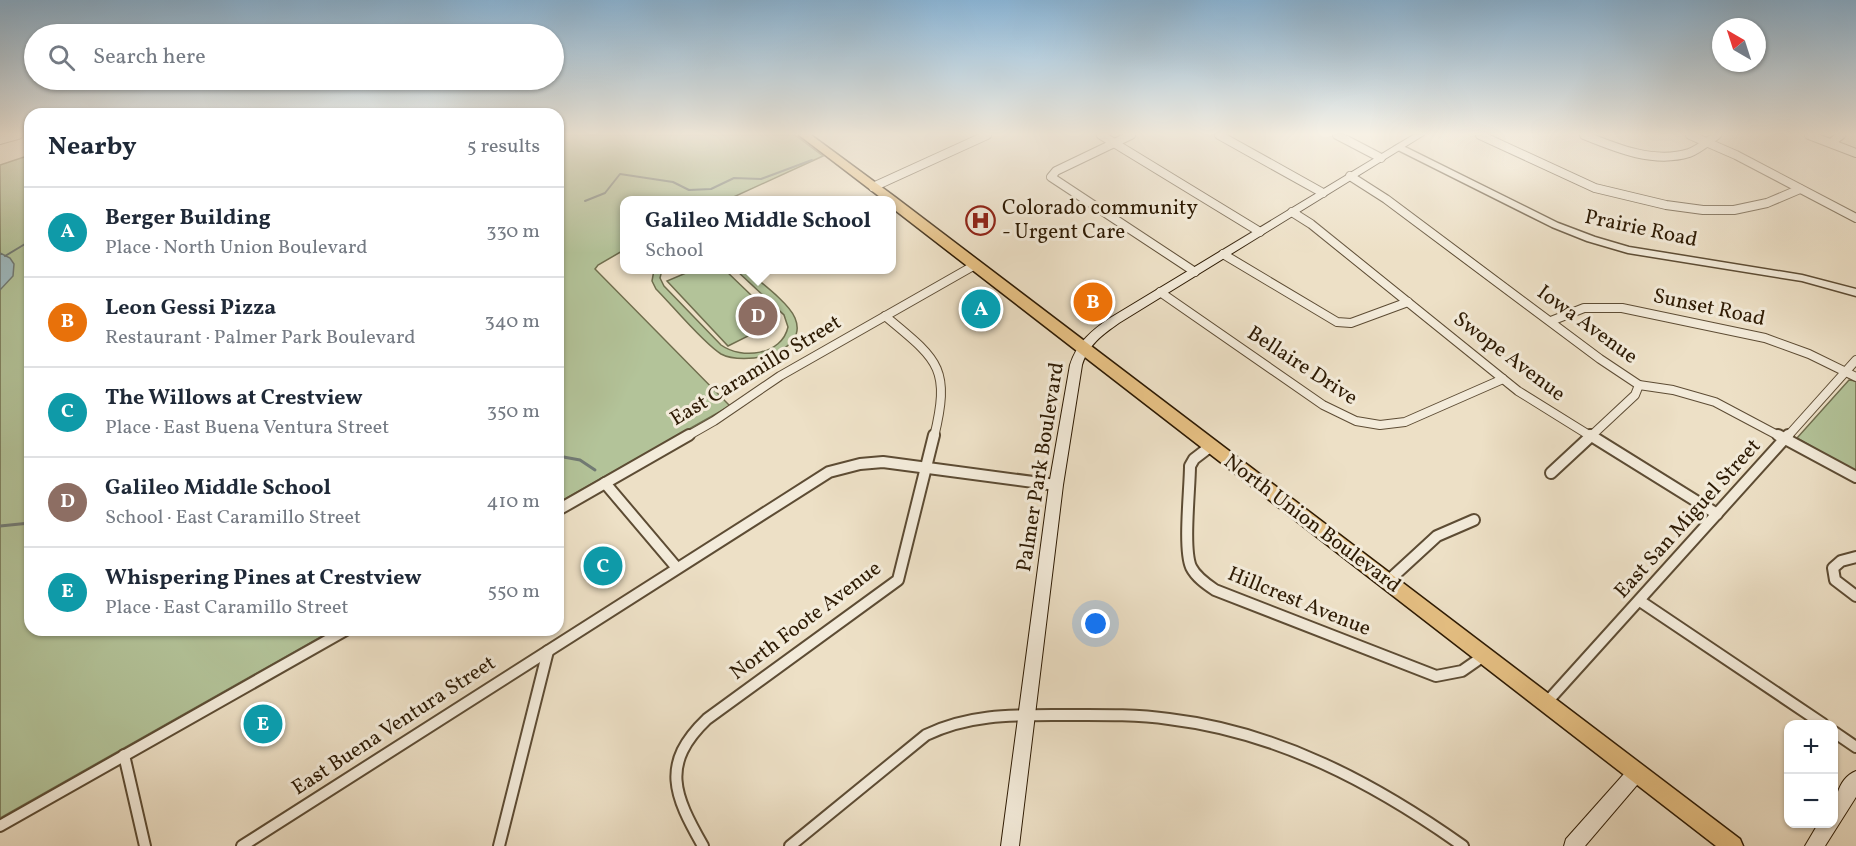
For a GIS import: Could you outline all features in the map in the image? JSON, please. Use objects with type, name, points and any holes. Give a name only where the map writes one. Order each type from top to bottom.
[{"type":"main road","name":"North Union Boulevard","points":[[857,174],[885,196]]},
{"type":"main road","name":"Palmer Park Boulevard","points":[[1010,846],[1056,485],[1076,365],[1083,348],[1092,337],[1108,325],[1353,174]]},
{"type":"main road","name":"North Union Boulevard","points":[[896,205],[1733,846]]},
{"type":"main road","points":[[1573,846],[1637,772]]},
{"type":"main road","points":[[1838,808],[1856,780]]},
{"type":"main road","points":[[1814,846],[1825,828]]},
{"type":"street","points":[[873,187],[900,174]]},
{"type":"street","points":[[1053,174],[1053,179],[1195,272]]},
{"type":"street","points":[[1167,174],[1260,232]]},
{"type":"street","points":[[1290,174],[1323,193]]},
{"type":"street","name":"Prairie Road","points":[[1454,174],[1591,240],[1628,250],[1802,278],[1856,293]]},
{"type":"street","points":[[1566,174],[1595,188],[1666,205],[1703,210],[1747,208],[1767,203],[1800,189]]},
{"type":"street","points":[[1771,174],[1856,218]]},
{"type":"street","name":"Iowa Avenue","points":[[1350,176],[1386,199],[1639,385],[1673,390],[1715,402],[1856,477]]},
{"type":"street","name":"Swope Avenue","points":[[1292,212],[1311,224],[1503,379],[1590,437],[1717,514]]},
{"type":"street","points":[[1223,254],[1337,322],[1352,323],[1408,302]]},
{"type":"street","name":"East Caramillo Street","points":[[564,507],[727,413],[780,376],[975,265]]},
{"type":"street","name":"Bellaire Drive","points":[[1160,292],[1323,405],[1356,421],[1380,425],[1405,422],[1503,379]]},
{"type":"street","name":"Sunset Road","points":[[1551,321],[1584,308],[1622,308],[1765,338],[1809,354],[1856,377]]},
{"type":"street","name":"North Foote Avenue","points":[[703,846],[683,810],[676,788],[676,767],[684,744],[707,718],[898,580],[942,403],[941,377],[930,355],[885,316]]},
{"type":"street","name":"East San Miguel Street","points":[[1547,702],[1856,360]]},
{"type":"street","points":[[1551,473],[1635,395],[1639,385]]},
{"type":"street","name":"Hillcrest Avenue","points":[[1211,446],[1194,459],[1190,466],[1188,556],[1190,566],[1204,583],[1226,594],[1436,676],[1449,677],[1462,673],[1485,655]]},
{"type":"street","name":"East Buena Ventura Street","points":[[242,846],[829,472],[873,462],[927,466],[1056,485]]},
{"type":"street","points":[[605,483],[677,568]]},
{"type":"street","points":[[1388,581],[1437,536],[1474,520]]},
{"type":"street","points":[[1856,557],[1841,561],[1833,568],[1835,580],[1856,596]]},
{"type":"street","points":[[1640,601],[1817,720]]},
{"type":"street","points":[[0,826],[335,636]]},
{"type":"street","points":[[499,846],[548,651]]},
{"type":"street","points":[[790,846],[911,745],[939,728],[968,718],[1026,715],[1146,716],[1226,729],[1270,741],[1357,778],[1463,846]]},
{"type":"street","points":[[1838,735],[1856,747]]},
{"type":"street","points":[[124,755],[144,846]]},
{"type":"green space","points":[[0,174],[24,174],[24,636],[322,636],[0,818]]},
{"type":"green space","points":[[564,174],[783,174],[736,196],[620,196],[620,252],[595,269],[730,406],[564,500]]},
{"type":"green space","points":[[653,274],[661,274],[660,278],[664,286],[721,345],[730,350],[750,353],[770,349],[778,344],[788,327],[784,315],[740,274],[751,274],[773,292],[792,312],[797,330],[793,340],[772,354],[744,358],[721,354],[697,333],[656,289],[652,281]]},
{"type":"green space","points":[[684,274],[729,274],[778,321],[728,346],[667,281]]},
{"type":"green space","points":[[1849,380],[1856,381],[1856,472],[1797,438]]},
{"type":"water","points":[[0,253],[10,258],[14,264],[13,276],[0,290]]},
{"type":"waterway","points":[[585,201],[605,193],[620,174]]},
{"type":"waterway","points":[[623,174],[673,182],[689,190],[711,189],[734,178],[761,179],[773,174]]},
{"type":"waterway","points":[[5,256],[24,245]]},
{"type":"waterway","points":[[564,457],[580,460],[595,470]]},
{"type":"waterway","points":[[0,526],[24,524]]},
{"type":"place","name":"Colorado community - Urgent Care","points":[[981,220]]},
{"type":"place","name":"Leon Gessi Pizza","points":[[1093,302]]},
{"type":"place","name":"Berger Building","points":[[981,309]]},
{"type":"place","name":"Galileo Middle School","points":[[758,316]]},
{"type":"place","name":"The Willows at Crestview","points":[[603,566]]},
{"type":"place","name":"Whispering Pines at Crestview","points":[[263,724]]}]
